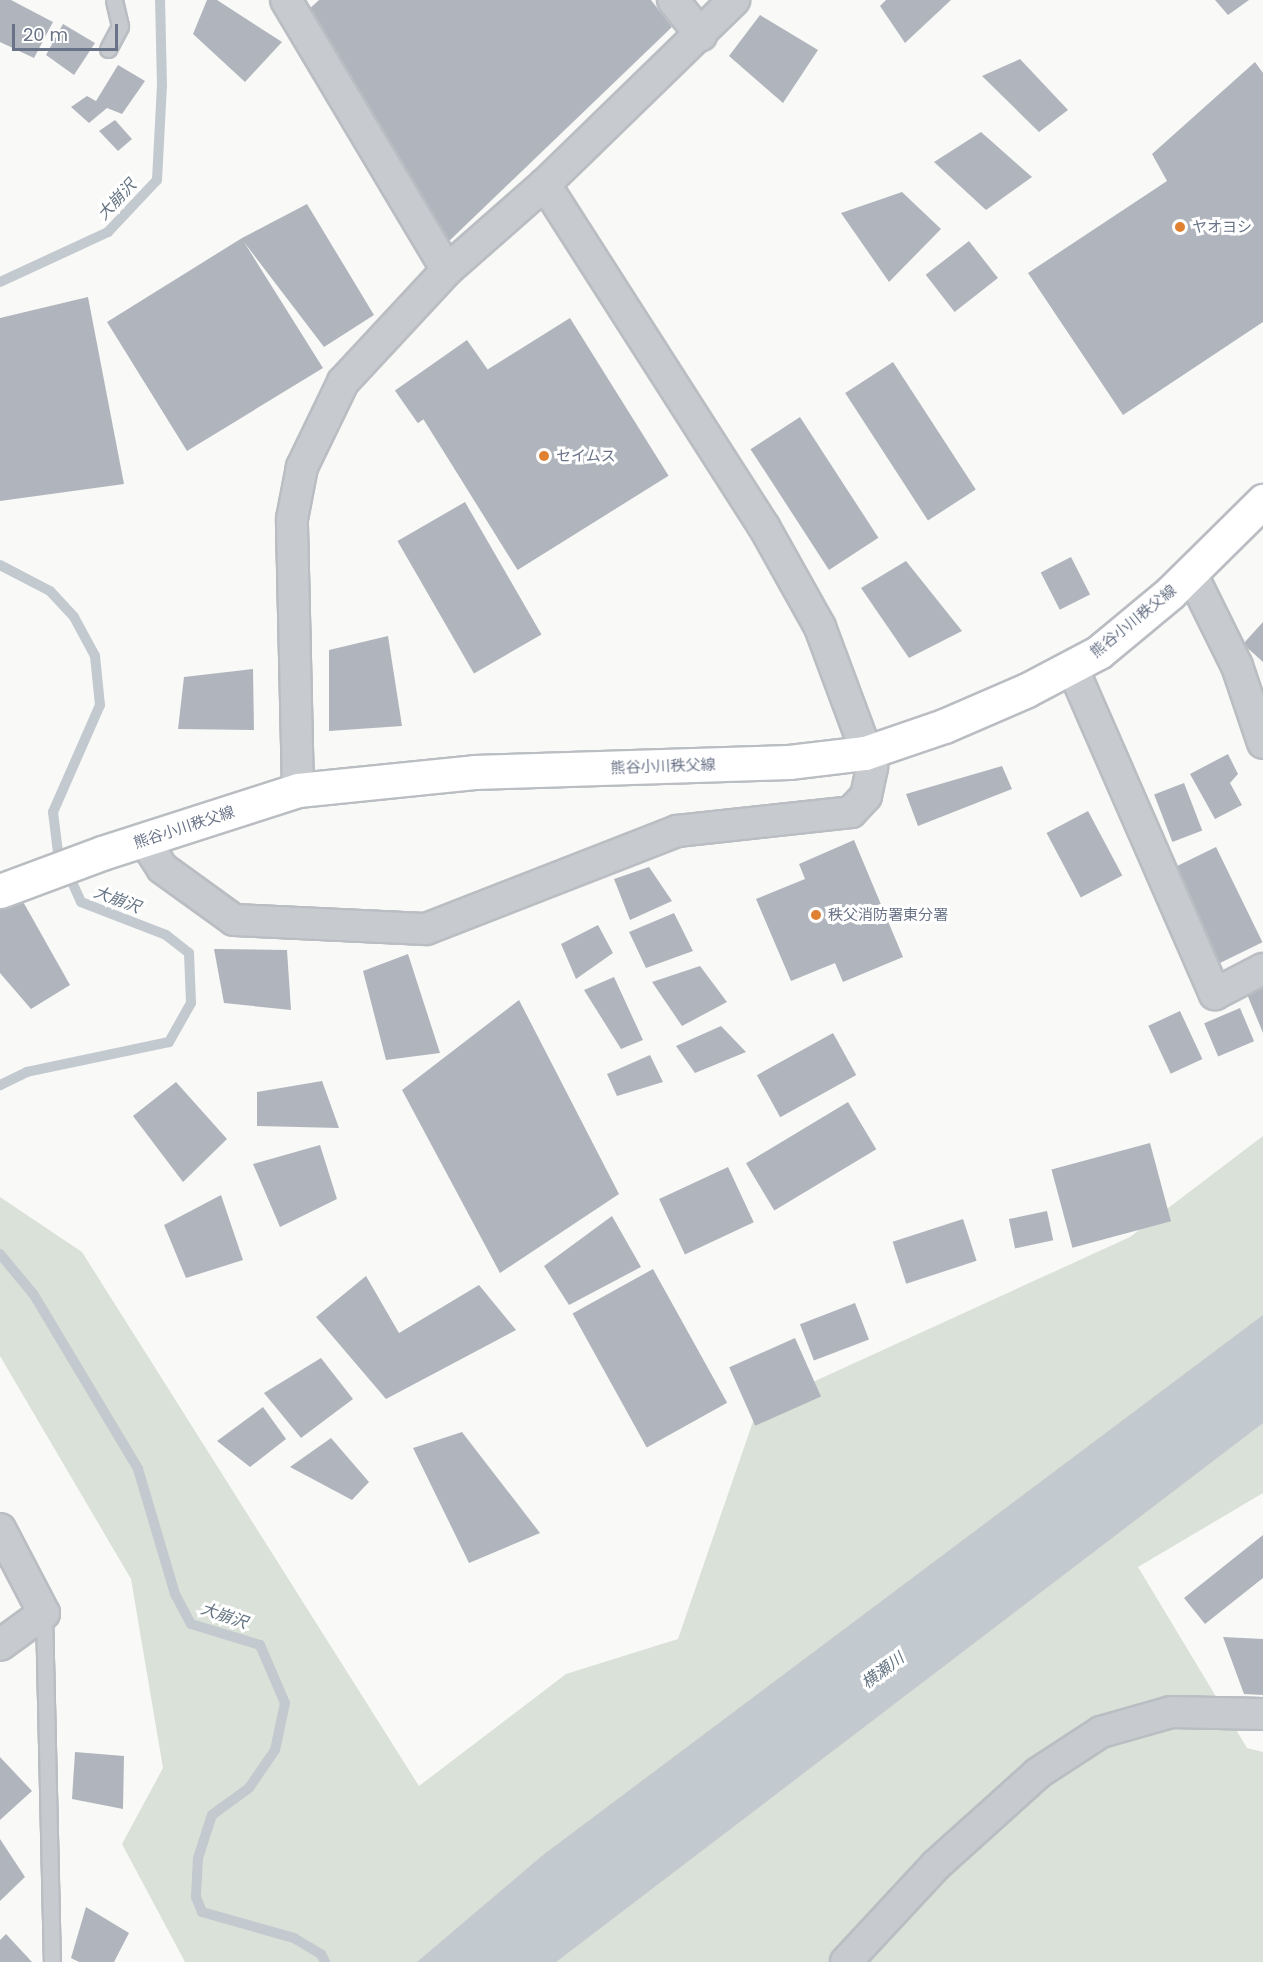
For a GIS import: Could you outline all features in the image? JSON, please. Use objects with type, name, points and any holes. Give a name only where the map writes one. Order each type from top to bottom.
[{"type":"main road","name":"熊谷小川秩父線","points":[[0,891],[102,853],[298,790],[474,771],[789,762],[865,753],[944,726],[1072,667],[1099,652],[1191,573],[1263,501]]},
{"type":"street","points":[[286,0],[447,270]]},
{"type":"street","points":[[673,0],[701,35]]},
{"type":"street","points":[[298,790],[292,519],[302,467],[343,382],[447,270],[545,184],[701,35],[734,0]]},
{"type":"street","points":[[144,840],[162,868],[234,920],[426,929],[677,831],[851,812],[866,796],[872,767],[820,627],[764,527],[545,184]]},
{"type":"street","points":[[1191,573],[1237,666],[1263,743]]},
{"type":"street","points":[[1072,667],[1215,994],[1263,969]]},
{"type":"street","points":[[0,1529],[44,1613],[0,1645]]},
{"type":"street","points":[[846,1962],[944,1858],[1038,1773],[1101,1732],[1171,1712],[1263,1714]]},
{"type":"lane","points":[[108,49],[120,26],[114,0]]},
{"type":"lane","points":[[44,1613],[52,1962]]},
{"type":"shaded area","points":[[1263,1136],[1263,1493],[1138,1567],[1247,1748],[1263,1752],[1263,1962],[185,1962],[122,1844],[163,1768],[131,1579],[0,1356],[0,1197],[82,1252],[419,1786],[566,1674],[678,1639],[758,1407],[1130,1237]]},
{"type":"water","name":"横瀬川","points":[[1263,1315],[1263,1423],[556,1962],[417,1962],[543,1855]]},
{"type":"building","points":[[0,0],[11,0],[53,22],[34,58],[0,42]]},
{"type":"building","points":[[207,0],[217,0],[282,42],[245,82],[193,34]]},
{"type":"building","points":[[319,0],[651,0],[672,27],[446,244],[308,10]]},
{"type":"building","points":[[886,0],[951,0],[905,43],[880,6]]},
{"type":"building","points":[[1215,0],[1249,0],[1228,15]]},
{"type":"building","points":[[760,15],[818,50],[783,103],[729,56]]},
{"type":"building","points":[[63,24],[95,43],[74,75],[46,55]]},
{"type":"building","points":[[1020,59],[1068,110],[1039,132],[982,76]]},
{"type":"building","name":"ヤオヨシ","points":[[1255,62],[1263,73],[1263,322],[1123,415],[1028,273],[1167,181],[1152,154]]},
{"type":"building","points":[[118,65],[145,81],[122,114],[107,108],[89,123],[71,107],[87,96],[96,101]]},
{"type":"building","points":[[115,120],[132,139],[118,151],[99,131]]},
{"type":"building","points":[[981,132],[1032,177],[986,210],[934,162]]},
{"type":"building","points":[[902,192],[941,229],[889,282],[841,213]]},
{"type":"building","points":[[307,204],[374,315],[324,347],[244,242],[323,368],[187,451],[107,322],[242,238]]},
{"type":"building","points":[[969,241],[998,278],[955,312],[926,275]]},
{"type":"building","points":[[88,297],[124,484],[0,501],[0,318]]},
{"type":"building","points":[[570,318],[669,476],[518,570],[419,412]]},
{"type":"building","points":[[467,340],[490,373],[418,423],[395,390]]},
{"type":"building","points":[[893,362],[976,489],[928,521],[845,393]]},
{"type":"building","points":[[800,417],[878,538],[829,570],[751,449]]},
{"type":"building","points":[[465,502],[542,635],[474,674],[397,541]]},
{"type":"building","points":[[1071,557],[1090,594],[1060,610],[1041,572]]},
{"type":"building","points":[[906,561],[962,631],[909,658],[861,588]]},
{"type":"building","points":[[1263,622],[1263,662],[1243,644]]},
{"type":"building","points":[[388,636],[402,726],[329,731],[329,650]]},
{"type":"building","points":[[253,669],[254,730],[178,729],[184,677]]},
{"type":"building","points":[[1228,754],[1238,774],[1230,783],[1242,805],[1215,819],[1190,774]]},
{"type":"building","points":[[1002,766],[1012,789],[918,826],[906,794]]},
{"type":"building","points":[[1184,783],[1202,831],[1172,842],[1154,794]]},
{"type":"building","points":[[1088,811],[1122,875],[1081,898],[1047,833]]},
{"type":"building","points":[[854,840],[903,957],[843,982],[835,963],[791,981],[756,899],[805,879],[799,864]]},
{"type":"building","points":[[1216,847],[1262,942],[1215,966],[1168,870]]},
{"type":"building","points":[[649,867],[672,901],[630,920],[614,879]]},
{"type":"building","points":[[17,891],[70,985],[31,1009],[0,973],[0,905]]},
{"type":"building","points":[[674,913],[693,951],[646,968],[629,932]]},
{"type":"building","points":[[598,925],[613,953],[576,979],[561,944]]},
{"type":"building","points":[[214,949],[287,950],[291,1010],[224,1003]]},
{"type":"building","points":[[408,954],[440,1053],[386,1060],[363,971]]},
{"type":"building","points":[[700,966],[727,1002],[682,1026],[652,982]]},
{"type":"building","points":[[614,977],[643,1040],[621,1049],[584,990]]},
{"type":"building","points":[[1263,979],[1263,1033],[1244,987]]},
{"type":"building","points":[[519,1000],[619,1194],[500,1273],[402,1090]]},
{"type":"building","points":[[1240,1008],[1254,1041],[1218,1056],[1204,1023]]},
{"type":"building","points":[[1180,1011],[1202,1059],[1171,1074],[1148,1026]]},
{"type":"building","points":[[721,1026],[746,1052],[695,1073],[676,1046]]},
{"type":"building","points":[[833,1033],[856,1075],[780,1117],[757,1075]]},
{"type":"building","points":[[650,1055],[663,1082],[617,1096],[607,1074]]},
{"type":"building","points":[[322,1081],[339,1128],[257,1126],[257,1092]]},
{"type":"building","points":[[176,1082],[227,1139],[183,1182],[133,1116]]},
{"type":"building","points":[[848,1102],[876,1149],[774,1210],[746,1163]]},
{"type":"building","points":[[1150,1143],[1171,1221],[1072,1248],[1051,1169]]},
{"type":"building","points":[[320,1145],[337,1199],[280,1227],[253,1164]]},
{"type":"building","points":[[728,1167],[754,1222],[685,1254],[659,1199]]},
{"type":"building","points":[[221,1195],[243,1260],[186,1278],[164,1225]]},
{"type":"building","points":[[1047,1211],[1053,1240],[1015,1248],[1009,1219]]},
{"type":"building","points":[[612,1216],[641,1267],[569,1305],[544,1266]]},
{"type":"building","points":[[963,1219],[977,1261],[906,1284],[893,1242]]},
{"type":"building","points":[[653,1269],[727,1403],[647,1447],[573,1314]]},
{"type":"building","points":[[366,1276],[399,1333],[479,1285],[516,1330],[386,1399],[316,1317]]},
{"type":"building","points":[[855,1303],[869,1339],[814,1361],[800,1324]]},
{"type":"building","points":[[795,1338],[821,1396],[755,1426],[729,1367]]},
{"type":"building","points":[[321,1358],[353,1399],[301,1438],[264,1393]]},
{"type":"building","points":[[263,1407],[286,1439],[250,1467],[217,1441]]},
{"type":"building","points":[[462,1432],[540,1533],[469,1563],[413,1448]]},
{"type":"building","points":[[331,1438],[369,1482],[352,1500],[290,1467]]},
{"type":"building","points":[[1263,1535],[1263,1578],[1205,1624],[1184,1598]]},
{"type":"building","points":[[1223,1637],[1263,1639],[1263,1695],[1244,1694]]},
{"type":"building","points":[[75,1752],[124,1756],[123,1809],[72,1799]]},
{"type":"building","points":[[0,1757],[32,1791],[0,1820]]},
{"type":"building","points":[[0,1839],[25,1877],[0,1901]]},
{"type":"building","points":[[86,1907],[129,1933],[114,1962],[79,1962],[71,1958]]},
{"type":"building","points":[[6,1934],[32,1962],[0,1962],[0,1940]]},
{"type":"waterway","name":"大崩沢","points":[[0,282],[108,232],[157,180],[162,86],[160,0]]},
{"type":"waterway","name":"大崩沢","points":[[0,565],[50,591],[74,617],[95,656],[100,705],[53,812],[58,851],[81,902],[166,935],[189,953],[191,1003],[169,1042],[27,1072],[0,1085]]},
{"type":"waterway","name":"大崩沢","points":[[0,1254],[34,1295],[138,1469],[175,1594],[191,1624],[260,1645],[285,1703],[275,1750],[249,1788],[212,1815],[198,1858],[196,1897],[202,1912],[294,1938],[321,1954],[325,1962]]},
{"type":"place","name":"ヤオヨシ","points":[[1180,227]]},
{"type":"place","name":"セイムス","points":[[544,456]]},
{"type":"place","name":"秩父消防署東分署","points":[[816,915]]}]
